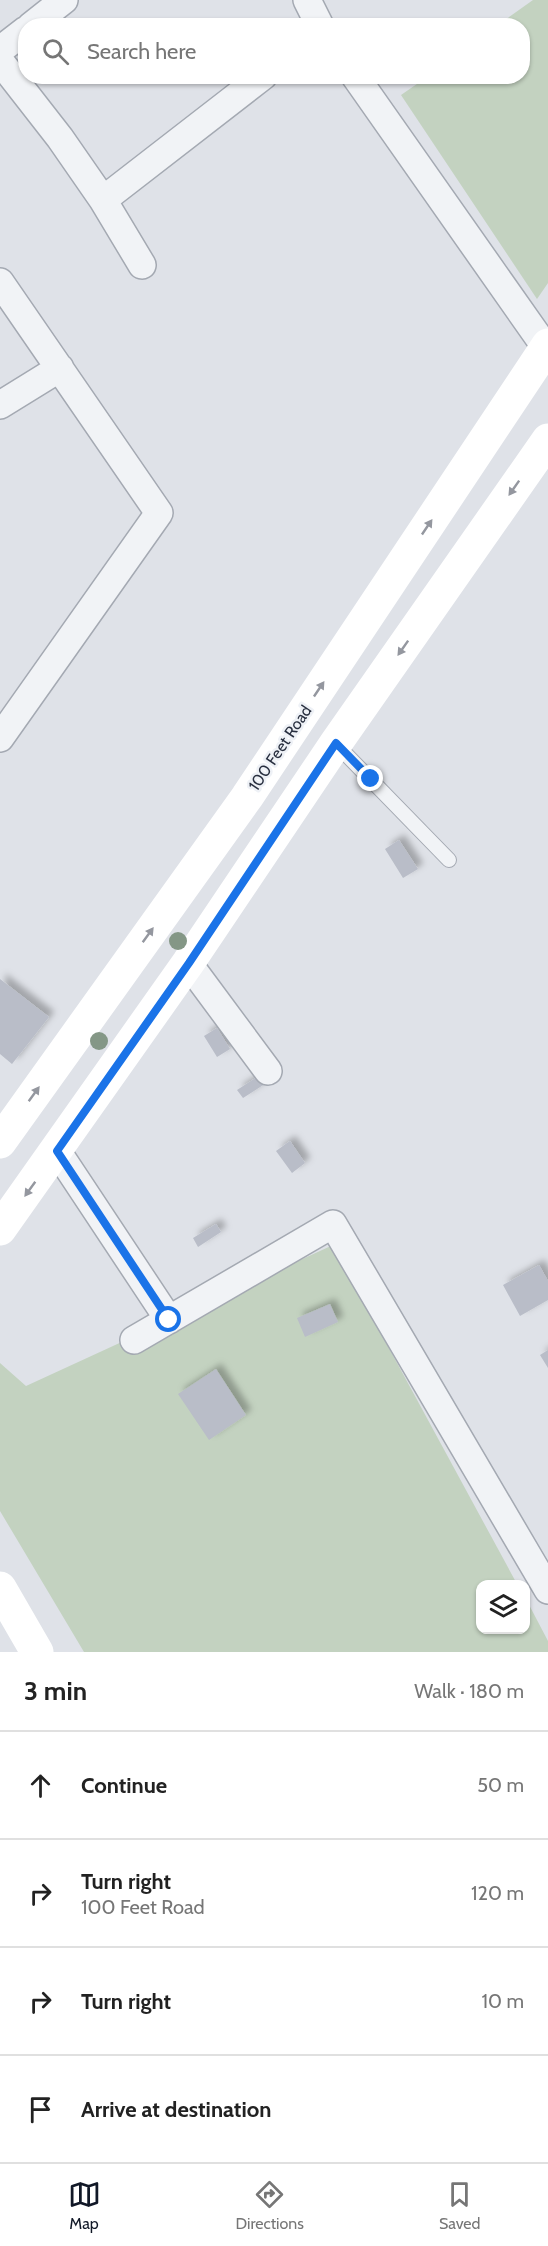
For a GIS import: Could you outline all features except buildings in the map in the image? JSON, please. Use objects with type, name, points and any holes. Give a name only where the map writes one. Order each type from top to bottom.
[{"type":"main road","name":"100 Feet Road","points":[[0,1142],[247,797],[547,347]]},
{"type":"main road","points":[[0,1229],[189,963],[336,743],[548,440]]},
{"type":"main road","points":[[0,1588],[37,1652]]},
{"type":"street","points":[[41,18],[64,0]]},
{"type":"street","points":[[307,0],[316,18]]},
{"type":"street","points":[[0,50],[18,36]]},
{"type":"street","points":[[0,61],[60,138],[103,200],[142,265]]},
{"type":"street","points":[[103,200],[253,84]]},
{"type":"street","points":[[361,84],[547,347]]},
{"type":"street","points":[[0,282],[159,513],[0,738]]},
{"type":"street","points":[[0,405],[60,368]]},
{"type":"street","points":[[189,963],[268,1071]]},
{"type":"street","points":[[57,1151],[169,1320]]},
{"type":"street","points":[[134,1340],[333,1224],[548,1590]]},
{"type":"lane","points":[[336,743],[449,860]]},
{"type":"green space","points":[[533,0],[548,0],[548,283],[537,299],[401,95],[417,84],[530,84],[530,18],[508,18]]},
{"type":"green space","points":[[333,1245],[515,1580],[476,1580],[476,1634],[530,1634],[530,1607],[548,1641],[548,1652],[84,1652],[0,1511],[0,1363],[26,1386]]},
{"type":"route","points":[[169,1320],[57,1151],[189,963],[336,743],[371,779]]}]
